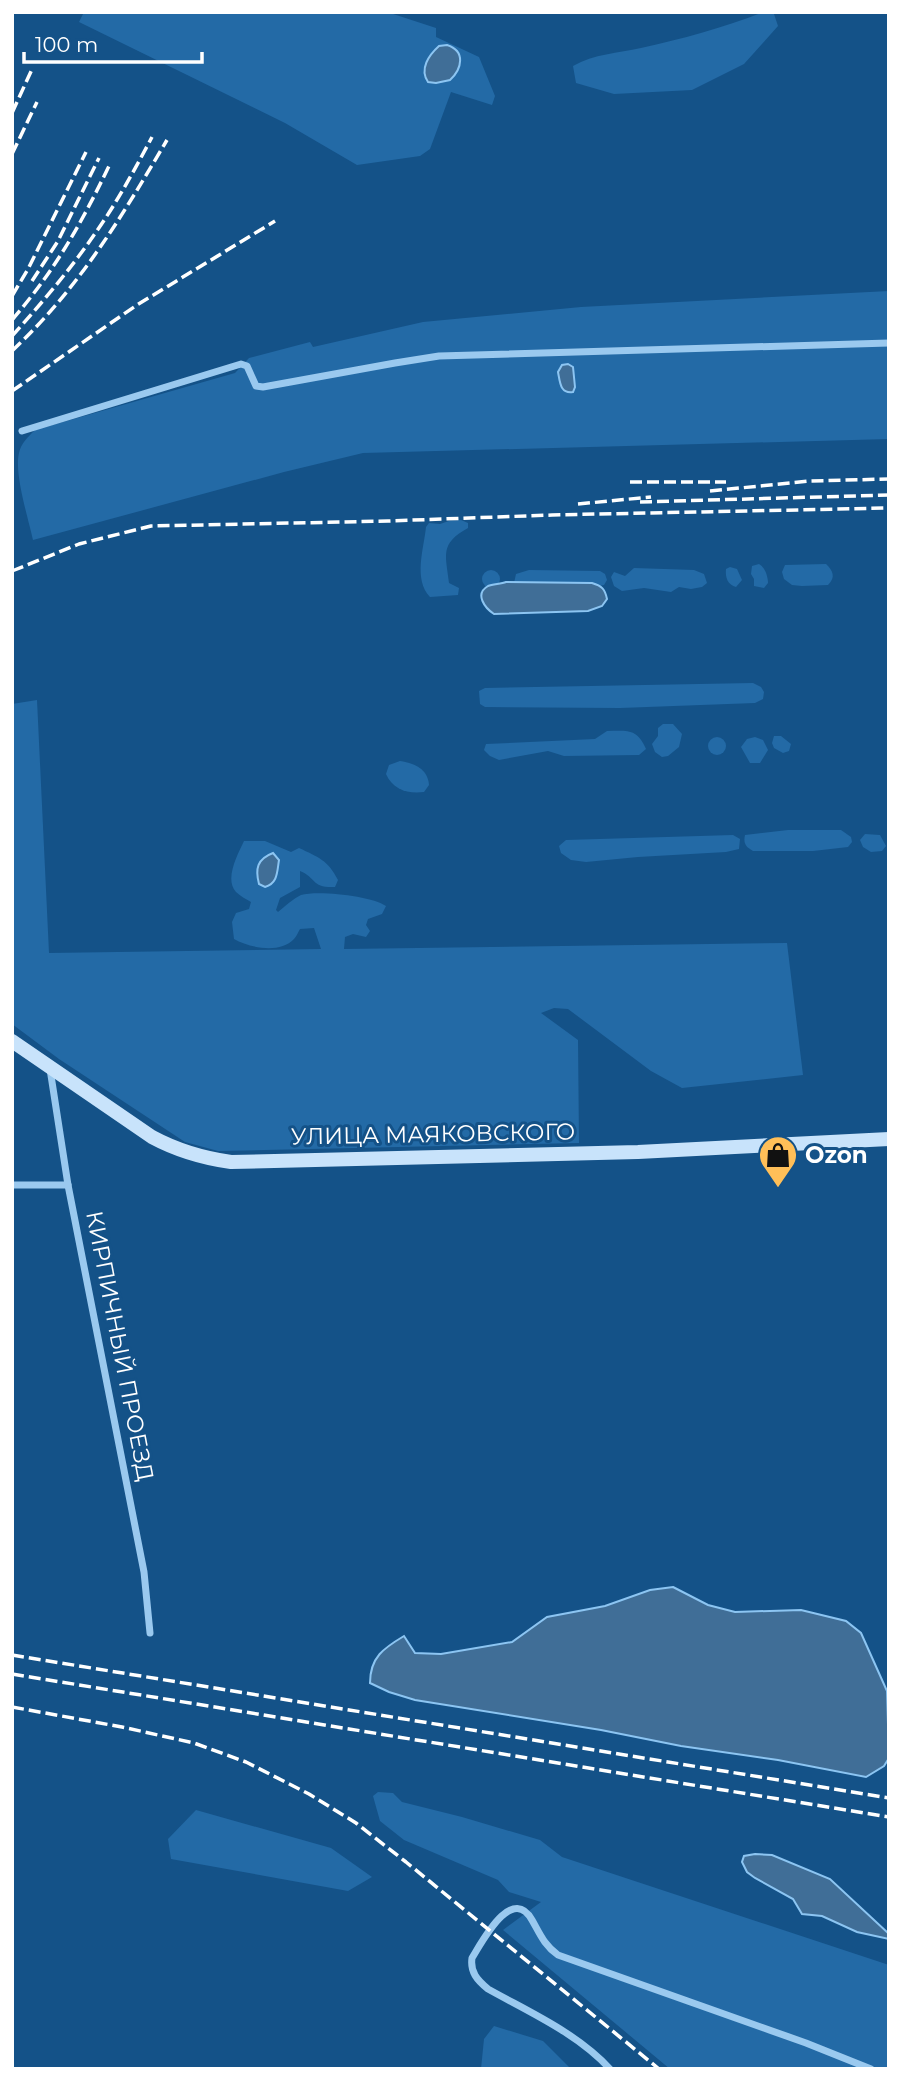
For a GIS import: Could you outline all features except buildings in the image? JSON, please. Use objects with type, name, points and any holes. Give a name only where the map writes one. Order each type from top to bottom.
[{"type":"street","points":[[22,431],[241,364],[247,366],[256,386],[263,387],[439,356],[889,343]]},
{"type":"street","name":"УЛИЦА МАЯКОВСКОГО","points":[[12,1041],[173,1149],[201,1158],[231,1162],[638,1152],[889,1139]]},
{"type":"street","name":"КИРПИЧНЫЙ ПРОЕЗД","points":[[50,1067],[68,1185],[144,1572],[150,1633]]},
{"type":"street","points":[[12,1185],[68,1185]]},
{"type":"street","points":[[610,2069],[583,2045],[488,1989],[478,1980],[471,1965],[472,1958],[500,1916],[516,1909],[524,1910],[531,1917],[541,1939],[558,1955],[806,2043],[871,2069]]},
{"type":"shaded area","points":[[84,12],[387,12],[436,28],[436,37],[479,57],[495,96],[492,105],[451,92],[430,149],[420,156],[357,165],[285,123],[79,22]]},
{"type":"shaded area","points":[[761,13],[774,14],[778,26],[744,64],[692,90],[614,94],[576,83],[573,66],[589,59],[687,37]]},
{"type":"shaded area","points":[[447,45],[457,51],[459,56],[457,71],[450,80],[428,82],[425,77],[426,62],[439,46]]},
{"type":"shaded area","points":[[889,291],[889,439],[363,453],[33,540],[20,484],[18,462],[21,446],[35,430],[235,373],[249,358],[310,342],[313,347],[423,322],[581,307]]},
{"type":"shaded area","points":[[562,365],[573,367],[573,392],[565,391],[559,380],[558,372]]},
{"type":"shaded area","points":[[461,520],[468,523],[468,528],[452,539],[446,551],[449,583],[459,588],[458,595],[430,597],[425,590],[421,572],[426,527],[429,523]]},
{"type":"shaded area","points":[[759,564],[767,578],[768,583],[764,588],[754,586],[751,574],[752,566]]},
{"type":"shaded area","points":[[826,564],[833,574],[828,585],[792,585],[784,579],[782,572],[785,565]]},
{"type":"shaded area","points":[[634,568],[694,570],[704,574],[707,583],[691,589],[679,587],[671,592],[644,588],[622,591],[614,586],[611,577],[614,572],[625,576]]},
{"type":"shaded area","points":[[726,569],[737,569],[742,580],[736,587],[729,583],[727,578]]},
{"type":"shaded area","points":[[491,570],[497,573],[500,579],[497,585],[491,588],[485,585],[482,579],[485,573]]},
{"type":"shaded area","points":[[529,570],[600,571],[605,574],[607,580],[604,585],[589,588],[514,583],[516,574]]},
{"type":"shaded area","points":[[506,582],[592,583],[602,588],[607,599],[602,606],[588,611],[494,614],[484,605],[482,593],[488,586]]},
{"type":"shaded area","points":[[753,683],[764,692],[763,699],[755,703],[620,708],[485,707],[480,704],[479,691],[485,688]]},
{"type":"shaded area","points":[[37,700],[49,953],[321,949],[314,928],[300,929],[295,938],[281,947],[256,947],[234,939],[232,922],[236,913],[249,909],[251,902],[233,887],[233,866],[244,841],[265,841],[291,852],[299,848],[317,857],[326,863],[338,880],[335,887],[322,886],[300,871],[300,887],[280,898],[276,910],[278,912],[298,896],[309,894],[357,897],[386,906],[382,914],[368,919],[366,925],[370,931],[366,937],[353,934],[345,937],[344,949],[787,943],[803,1075],[682,1088],[651,1071],[568,1009],[554,1008],[541,1013],[578,1040],[579,1143],[218,1151],[185,1142],[59,1059],[12,1024],[12,704]]},
{"type":"shaded area","points":[[663,724],[673,724],[682,734],[679,747],[668,756],[662,757],[655,752],[652,744],[658,736],[658,728]]},
{"type":"shaded area","points":[[607,731],[631,732],[639,737],[646,749],[639,755],[564,756],[548,751],[499,760],[484,750],[486,744],[595,739]]},
{"type":"shaded area","points":[[774,736],[781,736],[791,744],[789,751],[783,753],[774,748]]},
{"type":"shaded area","points":[[717,737],[723,740],[726,746],[723,752],[717,755],[711,752],[708,746],[711,740]]},
{"type":"shaded area","points":[[755,737],[763,740],[768,750],[760,763],[750,763],[741,747],[747,739]]},
{"type":"shaded area","points":[[400,761],[415,765],[423,771],[429,785],[424,792],[402,790],[389,779],[386,774],[389,765]]},
{"type":"shaded area","points":[[788,830],[841,830],[851,837],[852,842],[848,847],[813,851],[753,851],[745,843],[745,835]]},
{"type":"shaded area","points":[[865,834],[880,835],[886,846],[882,851],[871,852],[863,847],[860,840]]},
{"type":"shaded area","points":[[733,835],[740,839],[739,849],[726,852],[586,862],[571,860],[561,853],[559,846],[566,840]]},
{"type":"shaded area","points":[[273,853],[279,860],[277,873],[275,880],[265,887],[259,884],[257,869],[260,861]]},
{"type":"shaded area","points":[[673,1587],[708,1605],[735,1612],[801,1610],[846,1621],[861,1633],[887,1691],[889,1758],[884,1766],[866,1777],[415,1700],[370,1683],[375,1660],[404,1636],[415,1653],[441,1654],[512,1642],[547,1617],[605,1606],[650,1590]]},
{"type":"shaded area","points":[[378,1792],[393,1793],[402,1802],[540,1840],[562,1857],[889,1965],[889,2069],[670,2069],[503,1930],[541,1902],[509,1892],[498,1880],[404,1840],[380,1821],[373,1796]]},
{"type":"shaded area","points":[[196,1810],[331,1848],[372,1877],[348,1891],[171,1859],[168,1839]]},
{"type":"shaded area","points":[[772,1855],[830,1879],[888,1933],[889,1939],[857,1932],[822,1916],[802,1914],[793,1899],[747,1872],[742,1862],[744,1856]]},
{"type":"shaded area","points":[[494,2026],[543,2041],[571,2069],[481,2069],[484,2039]]},
{"type":"railway","points":[[12,113],[33,67]]},
{"type":"railway","points":[[12,154],[37,102]]},
{"type":"railway","points":[[12,336],[55,287],[94,235],[125,187],[152,137]]},
{"type":"railway","points":[[12,351],[78,277],[133,197],[167,140]]},
{"type":"railway","points":[[12,296],[86,152]]},
{"type":"railway","points":[[32,281],[58,241],[99,158]]},
{"type":"railway","points":[[12,320],[42,283],[67,245],[110,164]]},
{"type":"railway","points":[[12,391],[137,305],[275,221]]},
{"type":"railway","points":[[710,491],[810,481],[889,479]]},
{"type":"railway","points":[[630,482],[726,482]]},
{"type":"railway","points":[[640,502],[889,495]]},
{"type":"railway","points":[[578,504],[651,497]]},
{"type":"railway","points":[[12,571],[79,544],[151,526],[889,508]]},
{"type":"railway","points":[[12,1655],[889,1798]]},
{"type":"railway","points":[[12,1674],[889,1817]]},
{"type":"railway","points":[[12,1707],[194,1743],[246,1762],[309,1794],[356,1823],[406,1862],[659,2069]]},
{"type":"place","name":"Ozon","points":[[778,1189]]}]
